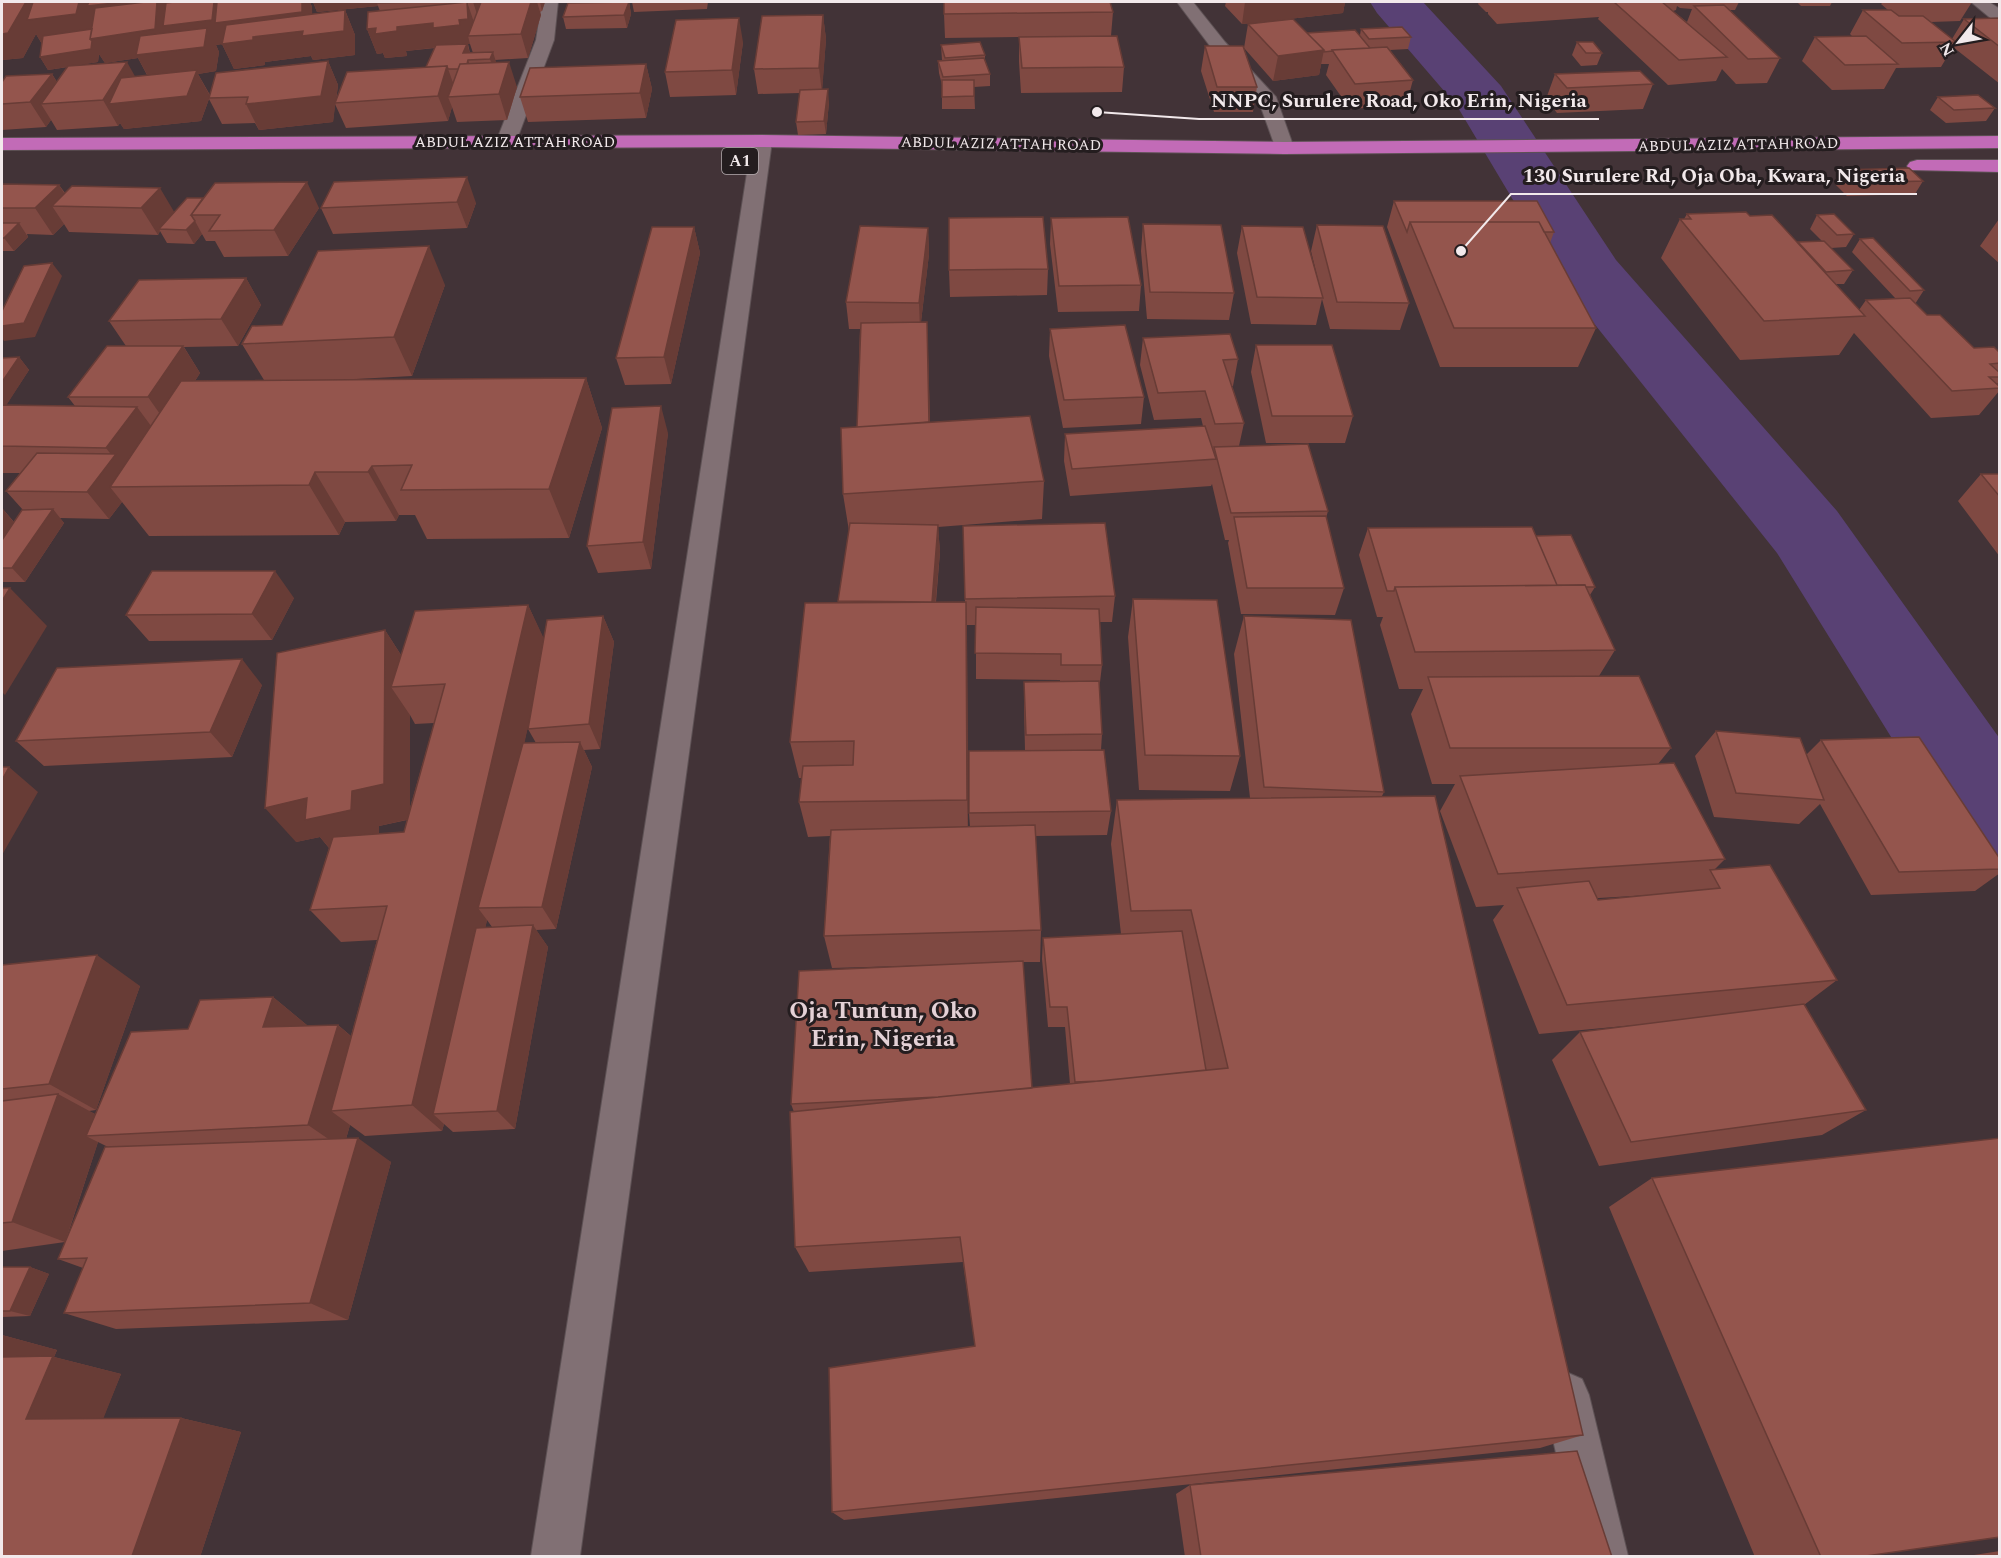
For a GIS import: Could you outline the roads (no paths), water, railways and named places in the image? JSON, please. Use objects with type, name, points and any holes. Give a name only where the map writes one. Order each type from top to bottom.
[{"type":"highway","name":"ABDUL AZIZ ATTAH ROAD","points":[[2,144],[506,142],[760,156],[1284,148],[2000,142]]},
{"type":"highway","name":"ABDUL AZIZ ATTAH ROAD","points":[[999,164],[1359,167]]},
{"type":"highway","points":[[1893,166],[2000,166]]},
{"type":"street","points":[[506,142],[545,40],[550,2]]},
{"type":"street","points":[[1185,2],[1219,46],[1267,97],[1284,148]]},
{"type":"street","points":[[1980,2],[1985,2]]},
{"type":"street","points":[[1980,2],[2000,17]]},
{"type":"street","points":[[555,1557],[760,156]]},
{"type":"street","points":[[1558,1355],[1604,1557]]},
{"type":"waterway","points":[[1395,2],[1481,98],[1589,272],[1807,532],[2000,822]]},
{"type":"place","name":"NNPC, Surulere Road, Oko Erin, Nigeria","points":[[1097,112]]},
{"type":"place","name":"130 Surulere Rd, Oja Oba, Kwara, Nigeria","points":[[1461,251]]},
{"type":"district","name":"Oja Tuntun, Oko Erin, Nigeria","points":[[883,1025]]}]
